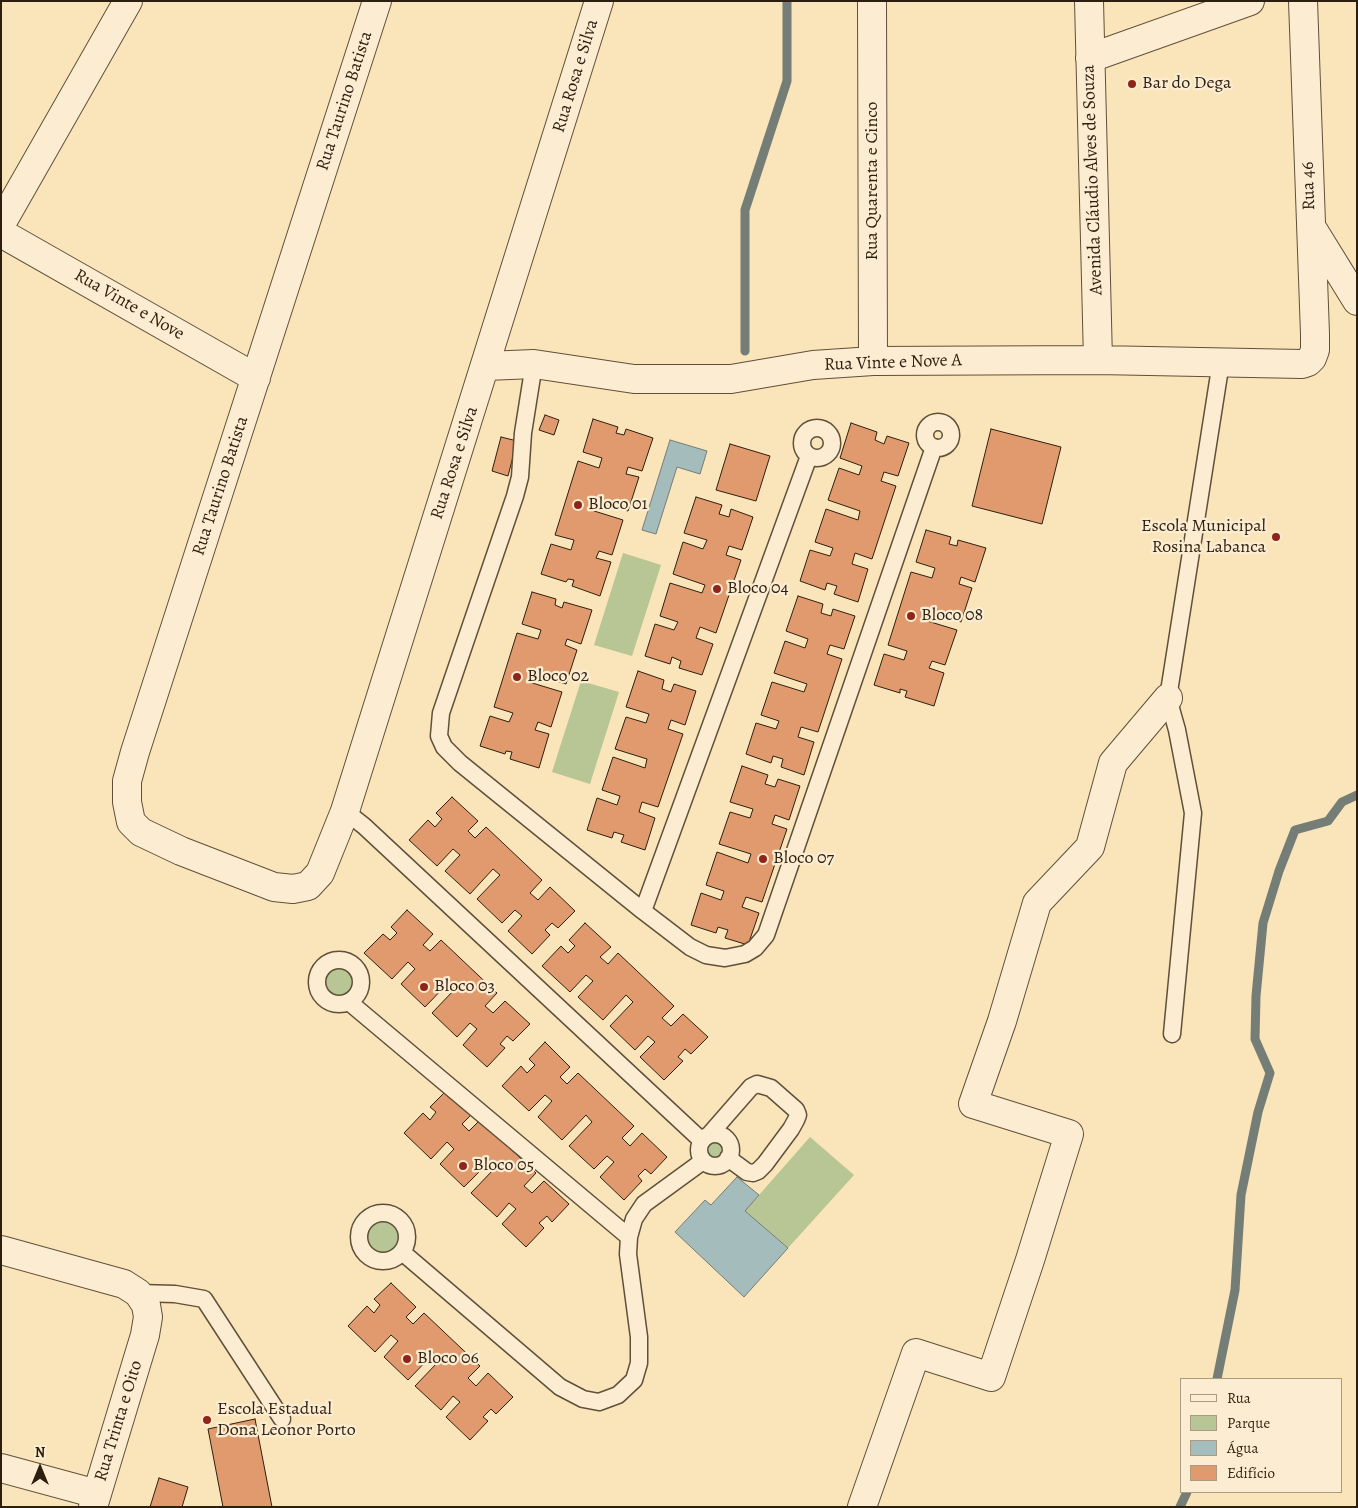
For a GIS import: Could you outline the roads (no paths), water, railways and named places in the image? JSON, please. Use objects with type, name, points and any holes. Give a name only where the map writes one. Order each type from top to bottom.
[{"type":"street","points":[[1,224],[128,1]]},
{"type":"street","name":"Rua Taurino Batista","points":[[274,887],[181,852],[141,832],[131,822],[127,802],[127,781],[377,1]]},
{"type":"street","name":"Rua Rosa e Silva","points":[[274,887],[293,889],[308,886],[320,873],[344,811],[486,366],[599,1]]},
{"type":"street","name":"Rua Quarenta e Cinco","points":[[872,1],[873,361]]},
{"type":"street","name":"Avenida Cláudio Alves de Souza","points":[[1089,1],[1098,360]]},
{"type":"street","points":[[1090,58],[1250,1]]},
{"type":"street","name":"Rua 46","points":[[1302,364],[1312,358],[1315,350],[1303,1]]},
{"type":"street","points":[[1310,225],[1357,302]]},
{"type":"street","name":"Rua Vinte e Nove","points":[[1,233],[256,378]]},
{"type":"street","name":"Rua Vinte e Nove A","points":[[486,366],[534,364],[634,379],[731,379],[813,365],[873,361],[1098,360],[1302,364]]},
{"type":"street","points":[[862,1507],[916,1353],[990,1377],[1030,1260],[1069,1134],[973,1104],[1002,1021],[1037,903],[1090,847],[1113,763],[1168,698]]},
{"type":"street","points":[[1,1250],[124,1284],[138,1294]]},
{"type":"street","name":"Rua Trinta e Oito","points":[[95,1501],[145,1334],[148,1318],[146,1306],[138,1294]]},
{"type":"street","points":[[1,1468],[95,1501]]},
{"type":"lane","points":[[1172,1034],[1193,813],[1177,730],[1168,698],[1221,362]]},
{"type":"lane","points":[[534,364],[523,433],[520,477],[516,496],[441,713],[439,736],[444,747],[460,763],[643,911],[690,947],[706,955],[725,958],[745,954],[755,948],[766,935],[934,447]]},
{"type":"lane","points":[[643,911],[810,456]]},
{"type":"lane","points":[[344,811],[364,826],[706,1137],[721,1135],[729,1142],[731,1152],[722,1164],[712,1166],[703,1161],[698,1151],[706,1137],[751,1087],[757,1084],[771,1088],[796,1110],[798,1115],[791,1129],[758,1171],[747,1172],[728,1158]]},
{"type":"lane","points":[[349,1002],[629,1237]]},
{"type":"lane","points":[[402,1252],[560,1387],[582,1399],[599,1402],[618,1395],[634,1380],[639,1363],[639,1337],[628,1254],[629,1237],[634,1219],[644,1204],[703,1161]]},
{"type":"lane","points":[[138,1294],[175,1294],[204,1298],[282,1419]]},
{"type":"water","points":[[670,440],[707,451],[700,474],[677,467],[656,534],[642,530]]},
{"type":"water","points":[[737,1177],[759,1195],[745,1211],[788,1248],[744,1297],[675,1232],[705,1200],[711,1205]]},
{"type":"waterway","points":[[745,351],[745,210],[787,81],[787,1]]},
{"type":"waterway","points":[[1217,1378],[1235,1290],[1241,1195],[1258,1112],[1270,1073],[1255,1039],[1256,996],[1263,923],[1279,871],[1295,830],[1328,821],[1342,802],[1357,795]]},
{"type":"waterway","points":[[1180,1507],[1187,1493]]},
{"type":"place","name":"Bar do Dega","points":[[1132,84]]},
{"type":"place","name":"Bloco 01","points":[[578,505]]},
{"type":"place","name":"Escola Municipal Rosina Labanca","points":[[1276,537]]},
{"type":"place","name":"Bloco 04","points":[[717,589]]},
{"type":"place","name":"Bloco 08","points":[[911,616]]},
{"type":"place","name":"Bloco 02","points":[[517,677]]},
{"type":"place","name":"Bloco 07","points":[[763,859]]},
{"type":"place","name":"Bloco 03","points":[[424,987]]},
{"type":"place","name":"Bloco 05","points":[[463,1166]]},
{"type":"place","name":"Bloco 06","points":[[407,1359]]},
{"type":"place","name":"Escola Estadual Dona Leonor Porto","points":[[207,1420]]}]
